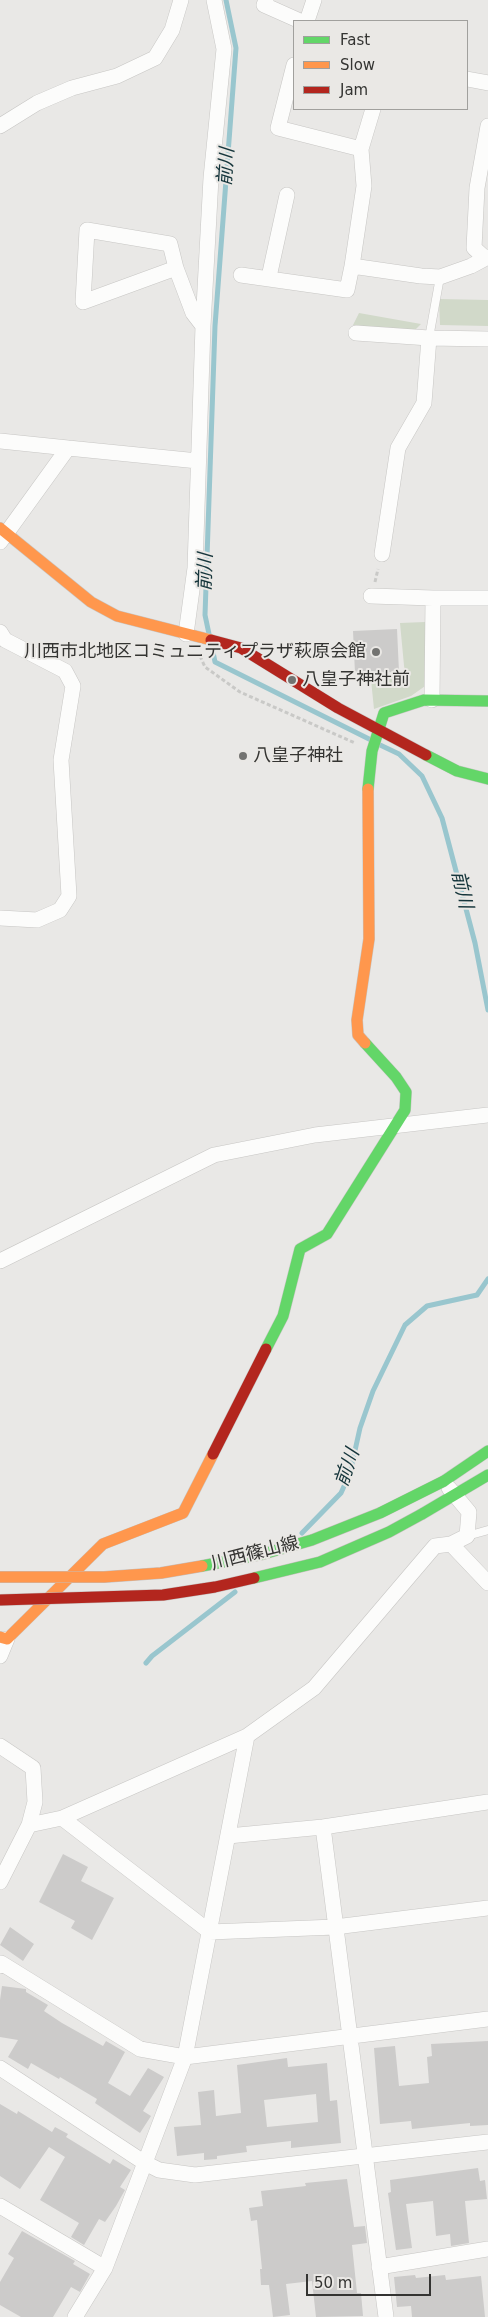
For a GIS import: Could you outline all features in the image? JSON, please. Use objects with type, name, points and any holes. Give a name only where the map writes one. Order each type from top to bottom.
[{"type":"street","points":[[1,124],[37,103],[72,88],[117,76],[155,58],[172,30],[181,0]]},
{"type":"street","points":[[189,635],[195,568],[203,326],[211,178],[224,48],[214,0]]},
{"type":"street","points":[[266,0],[264,5],[298,20]]},
{"type":"street","points":[[306,20],[314,0]]},
{"type":"street","points":[[293,69],[278,128],[361,150]]},
{"type":"street","points":[[468,79],[488,83]]},
{"type":"street","points":[[241,275],[269,277],[347,290],[364,186],[361,150],[373,110]]},
{"type":"street","points":[[352,266],[421,276],[440,276],[471,266],[486,257],[474,248],[477,188],[488,126]]},
{"type":"street","points":[[269,277],[287,196]]},
{"type":"street","points":[[176,268],[83,302],[88,230],[170,244],[176,268],[193,313],[203,326]]},
{"type":"street","points":[[356,333],[429,338],[488,338]]},
{"type":"street","points":[[382,554],[398,448],[424,403],[429,338]]},
{"type":"street","points":[[0,441],[198,461]]},
{"type":"street","points":[[68,448],[2,534],[91,602],[117,616],[241,648],[338,708],[457,771],[488,779]]},
{"type":"street","points":[[371,596],[488,598]]},
{"type":"street","points":[[432,700],[433,598]]},
{"type":"street","points":[[0,632],[5,640],[65,671],[73,686],[61,760],[69,896],[60,910],[37,920],[0,918]]},
{"type":"street","points":[[0,1656],[3,1638],[103,1544],[183,1513],[283,1316],[292,1287],[300,1249],[328,1234],[405,1110],[406,1092],[396,1077],[358,1036],[356,1020],[369,939],[368,793],[372,751],[384,714],[424,700],[488,702]]},
{"type":"street","points":[[0,1261],[214,1156],[315,1135],[488,1115]]},
{"type":"street","name":"川西篠山線","points":[[0,1577],[104,1577],[161,1573],[263,1554],[312,1540],[380,1513],[444,1481],[488,1451]]},
{"type":"street","name":"川西篠山線","points":[[0,1600],[164,1595],[215,1587],[320,1562],[389,1532],[488,1475]]},
{"type":"street","points":[[29,1825],[62,1818],[247,1736],[314,1688],[435,1546],[451,1544],[467,1536],[469,1512],[454,1496],[444,1481]]},
{"type":"street","points":[[451,1544],[488,1583]]},
{"type":"street","points":[[75,2317],[104,2268],[185,2057],[247,1736]]},
{"type":"street","points":[[0,1746],[33,1768],[35,1802],[29,1825],[0,1882]]},
{"type":"street","points":[[228,1836],[324,1827],[488,1802]]},
{"type":"street","points":[[62,1818],[210,1932],[335,1928],[488,1908]]},
{"type":"street","points":[[324,1827],[335,1928],[386,2317]]},
{"type":"street","points":[[0,1966],[1,1963],[140,2049],[185,2057],[488,2019]]},
{"type":"street","points":[[0,2068],[145,2163],[159,2170],[195,2175],[488,2142]]},
{"type":"street","points":[[0,2206],[104,2268]]},
{"type":"street","points":[[379,2267],[488,2249]]},
{"type":"lane","points":[[429,338],[440,276]]},
{"type":"lane","points":[[467,1536],[488,1530]]},
{"type":"path","points":[[371,596],[382,554]]},
{"type":"path","points":[[189,635],[205,667],[240,692],[372,751]]},
{"type":"green space","points":[[439,299],[488,300],[488,326],[440,325]]},
{"type":"green space","points":[[359,313],[421,324],[413,332],[353,325]]},
{"type":"green space","points":[[425,622],[428,684],[411,696],[374,709],[371,680],[405,676],[400,623]]},
{"type":"building","name":"川西市北地区コミュニティプラザ萩原会館","points":[[397,629],[399,672],[355,673],[353,631]]},
{"type":"building","points":[[63,1854],[88,1867],[81,1881],[114,1898],[92,1940],[71,1928],[75,1921],[39,1902]]},
{"type":"building","points":[[10,1927],[34,1944],[23,1961],[0,1945]]},
{"type":"building","points":[[2,1986],[26,1989],[26,1992],[48,2005],[44,2011],[62,2023],[103,2046],[106,2041],[125,2052],[108,2083],[130,2096],[148,2068],[164,2077],[143,2111],[151,2116],[140,2133],[95,2103],[97,2099],[60,2077],[59,2079],[31,2063],[28,2069],[8,2057],[18,2040],[0,2037]]},
{"type":"building","points":[[488,2041],[488,2125],[470,2126],[470,2123],[412,2129],[411,2121],[380,2124],[374,2048],[395,2046],[399,2086],[429,2083],[427,2057],[432,2056],[431,2044]]},
{"type":"building","points":[[287,2058],[288,2067],[327,2063],[330,2101],[337,2100],[341,2143],[291,2148],[291,2141],[246,2146],[247,2152],[217,2156],[217,2159],[204,2160],[204,2153],[177,2156],[174,2127],[201,2125],[198,2092],[214,2090],[216,2116],[241,2113],[237,2065]],"holes":[[[316,2094],[318,2122],[267,2127],[264,2100]]]},
{"type":"building","points":[[0,2104],[17,2114],[18,2111],[52,2132],[55,2127],[68,2134],[66,2137],[110,2164],[113,2159],[131,2170],[120,2187],[125,2190],[116,2206],[105,2222],[99,2219],[84,2245],[71,2237],[79,2223],[40,2200],[65,2157],[49,2147],[20,2189],[0,2176]]},
{"type":"building","points":[[478,2168],[480,2181],[485,2180],[487,2199],[465,2201],[469,2243],[451,2246],[450,2234],[436,2236],[433,2201],[406,2204],[412,2248],[396,2250],[388,2193],[391,2192],[390,2180]]},
{"type":"building","points":[[347,2179],[354,2227],[365,2226],[367,2243],[352,2245],[357,2293],[361,2293],[363,2316],[316,2317],[312,2281],[286,2284],[290,2315],[273,2317],[269,2285],[261,2285],[260,2269],[262,2269],[257,2220],[251,2221],[249,2208],[263,2206],[261,2191],[306,2186],[305,2183]]},
{"type":"building","points":[[22,2231],[75,2261],[73,2264],[90,2274],[80,2292],[71,2287],[53,2317],[21,2317],[0,2305],[0,2282],[14,2258],[8,2254]]},
{"type":"building","points":[[415,2275],[416,2278],[445,2275],[446,2280],[481,2276],[485,2317],[412,2317],[411,2306],[397,2307],[394,2277]]},
{"type":"waterway","name":"前川","points":[[209,634],[205,615],[215,326],[236,48],[226,0]]},
{"type":"waterway","name":"前川","points":[[212,647],[215,662],[371,740]]},
{"type":"waterway","name":"前川","points":[[378,744],[399,754],[422,776],[442,818],[475,943],[488,1010]]},
{"type":"waterway","name":"前川","points":[[302,1533],[341,1493],[350,1473],[360,1428],[373,1391],[405,1325],[427,1306],[477,1295],[488,1279]]},
{"type":"waterway","name":"前川","points":[[146,1663],[152,1656],[235,1592]]},
{"type":"traffic: fast","points":[[368,789],[372,751],[384,713],[424,700],[488,701]]},
{"type":"traffic: fast","points":[[426,755],[457,771],[488,779]]},
{"type":"traffic: fast","points":[[266,1349],[283,1316],[300,1249],[327,1234],[405,1110],[406,1092],[396,1077],[365,1043]]},
{"type":"traffic: fast","points":[[444,1481],[488,1451]]},
{"type":"traffic: fast","points":[[422,1514],[488,1475]]},
{"type":"traffic: fast","points":[[202,1566],[263,1554],[312,1540],[380,1513],[444,1481]]},
{"type":"traffic: fast","points":[[254,1578],[320,1562],[389,1532],[422,1514]]},
{"type":"traffic: slow","points":[[0,528],[91,602],[117,616],[211,640]]},
{"type":"traffic: slow","points":[[365,1043],[358,1035],[357,1020],[369,939],[368,789]]},
{"type":"traffic: slow","points":[[0,1637],[7,1639],[103,1544],[183,1513],[213,1454]]},
{"type":"traffic: slow","points":[[0,1577],[104,1577],[161,1573],[202,1566]]},
{"type":"traffic: jam","points":[[211,640],[241,648],[338,708],[426,755]]},
{"type":"traffic: jam","points":[[213,1454],[266,1349]]},
{"type":"traffic: jam","points":[[0,1600],[163,1595],[215,1587],[254,1578]]},
{"type":"place","name":"川西市北地区コミュニティプラザ萩原会館","points":[[376,652]]},
{"type":"place","name":"八皇子神社前","points":[[292,680]]},
{"type":"place","name":"八皇子神社","points":[[243,756]]}]
